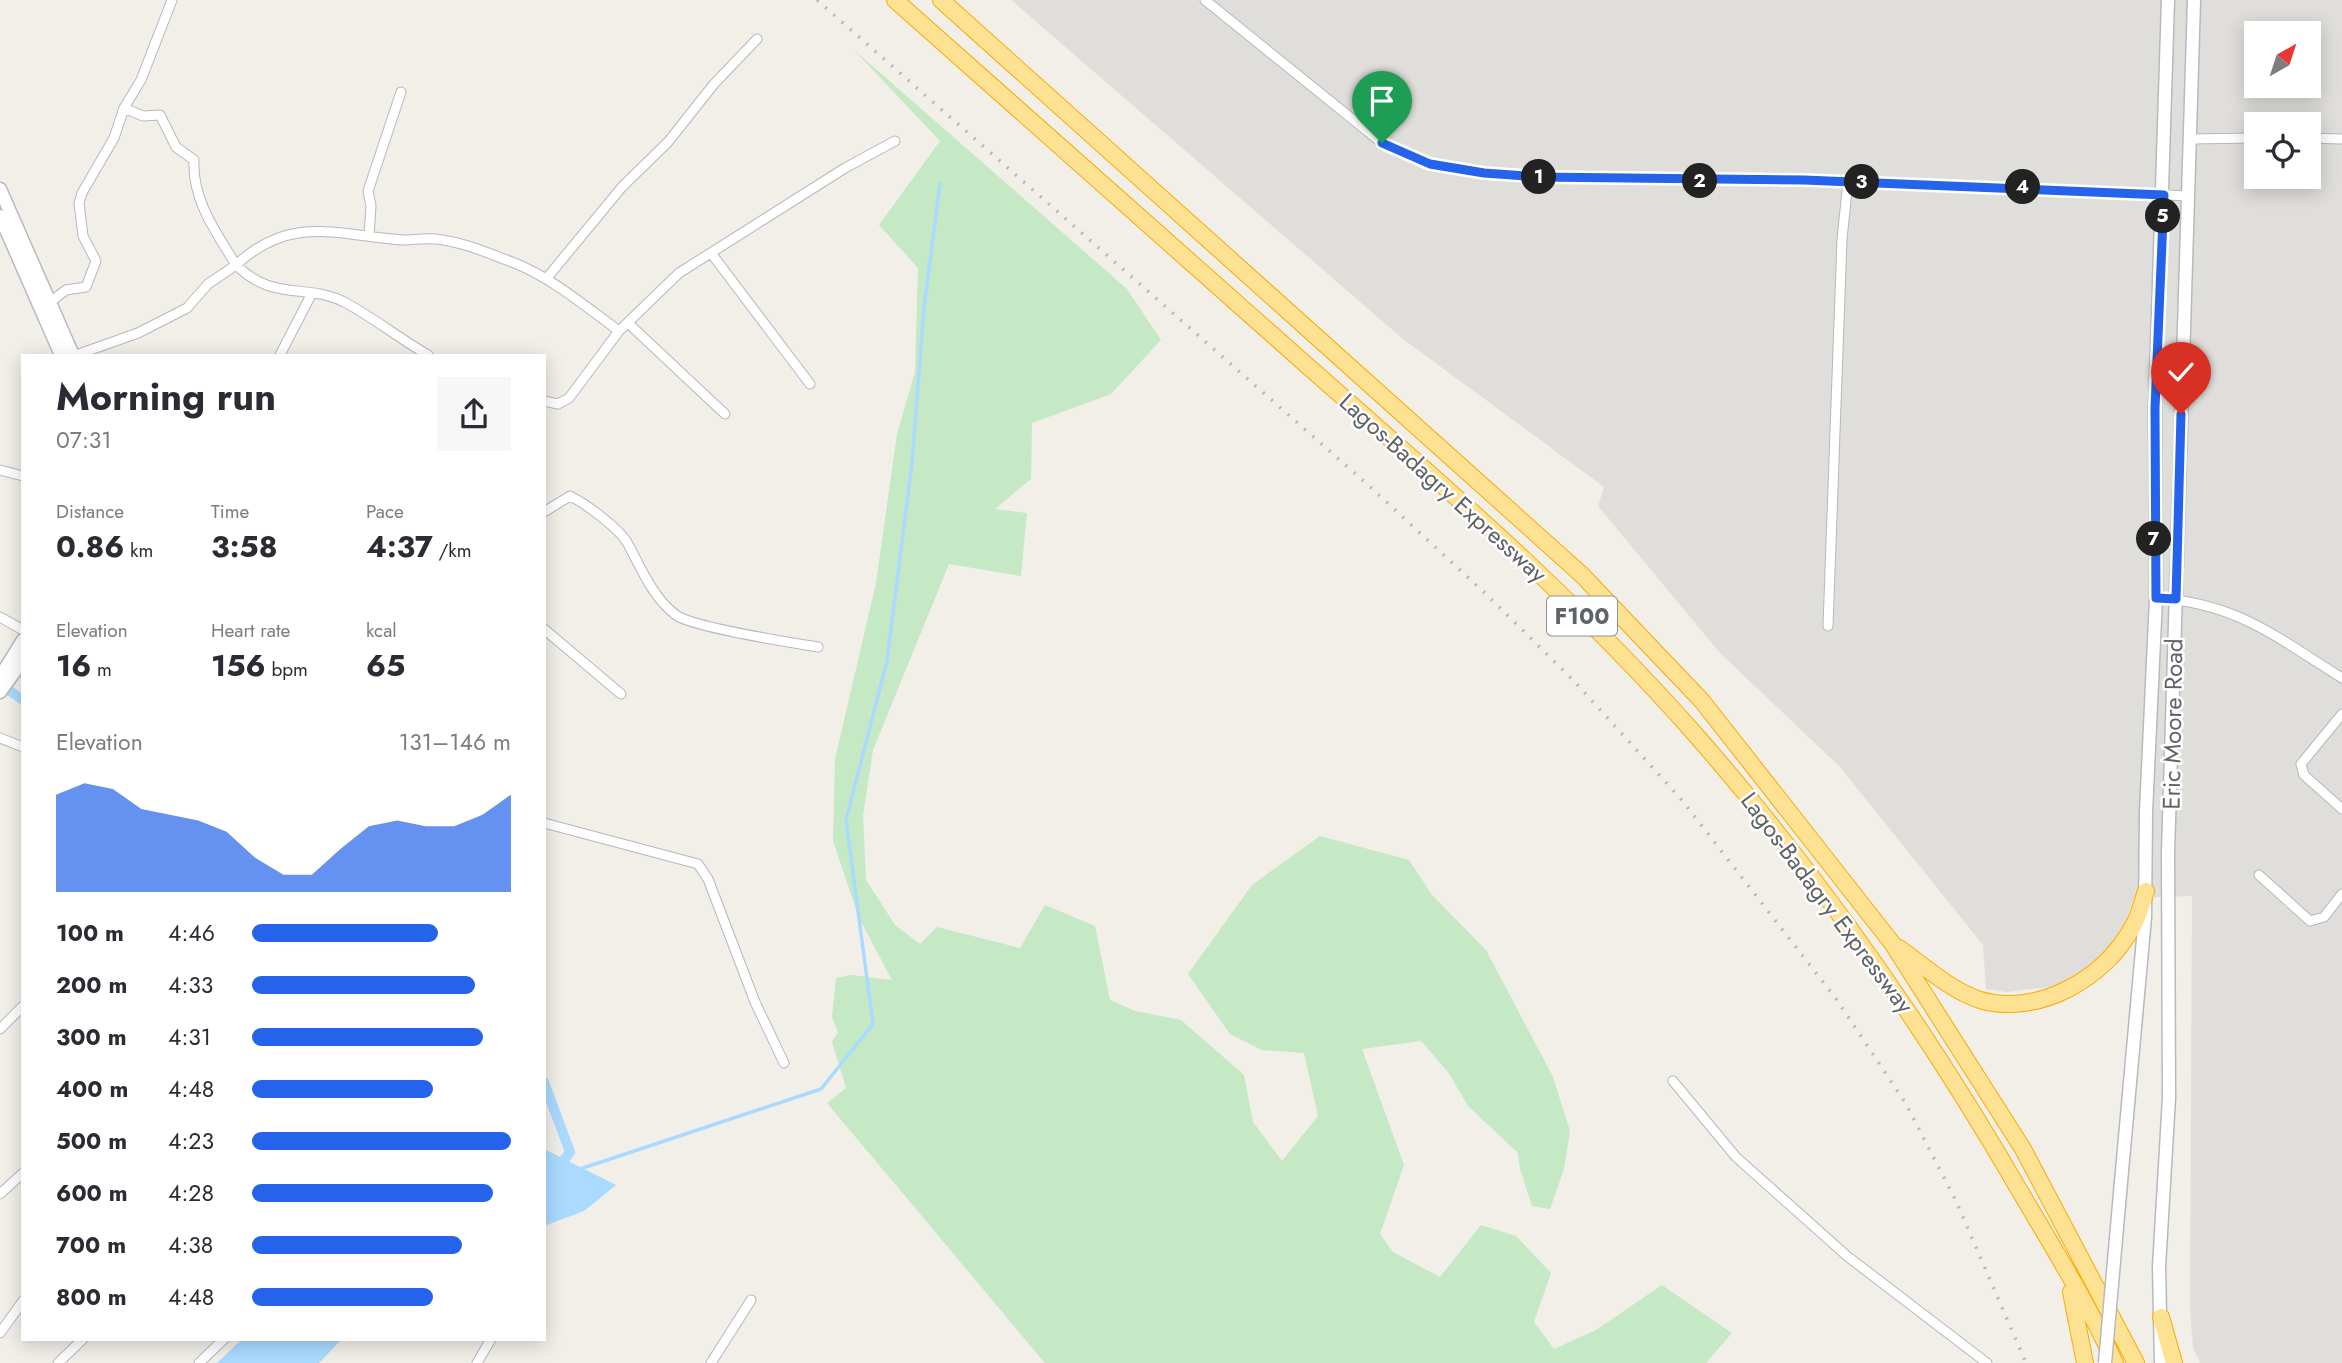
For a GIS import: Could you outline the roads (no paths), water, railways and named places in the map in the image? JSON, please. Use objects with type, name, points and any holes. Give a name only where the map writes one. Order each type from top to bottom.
[{"type":"highway","name":"Lagos-Badagry Expressway","points":[[895,0],[1452,492],[1578,612],[1693,732],[1807,871],[1904,1002],[1973,1109],[2065,1266],[2116,1363]]},
{"type":"highway","name":"Lagos-Badagry Expressway","points":[[941,0],[1582,575],[1702,701],[1892,943],[2023,1149],[2136,1363]]},
{"type":"highway","points":[[1892,943],[1955,989],[1982,1000],[2014,1003],[2038,1001],[2065,991],[2099,969],[2133,926],[2146,891]]},
{"type":"highway","points":[[2065,1266],[2082,1333],[2085,1363]]},
{"type":"highway","points":[[2161,1317],[2174,1363]]},
{"type":"street","points":[[46,305],[66,290],[86,287],[94,273],[96,261],[83,236],[79,203],[99,160],[114,138],[124,108],[141,80],[172,0]]},
{"type":"street","points":[[1205,0],[1382,143],[1430,164],[1484,173],[1539,177],[1847,181],[2189,196]]},
{"type":"street","name":"Eric Moore Road","points":[[2105,1363],[2146,891],[2146,812],[2156,598],[2155,408],[2164,195],[2168,0]]},
{"type":"street","name":"Eric Moore Road","points":[[2161,1363],[2159,1267],[2169,1098],[2168,853],[2194,0]]},
{"type":"street","points":[[546,279],[622,187],[668,142],[714,84],[757,39]]},
{"type":"street","points":[[369,235],[371,206],[368,191],[401,92]]},
{"type":"street","points":[[124,108],[143,116],[160,115],[176,147],[194,160],[193,181],[202,206],[236,265],[253,281],[285,291],[312,293],[345,302],[426,354]]},
{"type":"street","points":[[2191,138],[2244,138]]},
{"type":"street","points":[[2321,138],[2342,139]]},
{"type":"street","points":[[546,401],[558,404],[569,398],[619,331],[679,273],[895,141]]},
{"type":"street","points":[[1828,626],[1842,239],[1847,181]]},
{"type":"street","points":[[0,189],[46,305],[61,354]]},
{"type":"street","points":[[0,216],[74,354]]},
{"type":"street","points":[[78,354],[138,333],[187,308],[208,284],[236,265],[255,247],[286,236],[333,230],[405,240],[435,239],[457,243],[512,262],[546,279],[619,331]]},
{"type":"street","points":[[711,253],[810,384]]},
{"type":"street","points":[[281,354],[312,293]]},
{"type":"street","points":[[628,323],[725,414]]},
{"type":"street","points":[[0,470],[21,475]]},
{"type":"street","points":[[546,511],[570,496],[597,515],[627,541],[652,588],[677,616],[699,624],[818,647]]},
{"type":"street","points":[[2156,598],[2176,599],[2228,610],[2248,619],[2342,678]]},
{"type":"street","points":[[0,617],[21,629]]},
{"type":"street","points":[[546,631],[621,694]]},
{"type":"street","points":[[0,677],[21,643]]},
{"type":"street","points":[[0,692],[21,663]]},
{"type":"street","points":[[2342,714],[2301,764],[2304,775],[2342,809]]},
{"type":"street","points":[[0,738],[21,746]]},
{"type":"street","points":[[546,824],[698,864],[708,878],[755,1002],[784,1063]]},
{"type":"street","points":[[2259,875],[2310,921],[2324,917],[2342,894]]},
{"type":"street","points":[[0,1029],[21,1008]]},
{"type":"street","points":[[1673,1081],[1736,1157],[1766,1184],[1847,1256],[1987,1363]]},
{"type":"street","points":[[0,1194],[21,1175]]},
{"type":"street","points":[[711,1363],[751,1300]]},
{"type":"street","points":[[0,1333],[21,1304]]},
{"type":"street","points":[[58,1363],[81,1341]]},
{"type":"street","points":[[199,1363],[222,1341]]},
{"type":"street","points":[[477,1363],[490,1341]]},
{"type":"water","points":[[546,1150],[616,1185],[584,1211],[546,1225]]},
{"type":"water","points":[[240,1341],[340,1341],[319,1363],[217,1363]]},
{"type":"waterway","points":[[580,1169],[821,1089],[873,1024],[846,820],[887,661],[912,463],[924,308],[940,184]]},
{"type":"waterway","points":[[0,684],[21,699]]},
{"type":"waterway","points":[[546,1087],[570,1152],[551,1178],[546,1180]]},
{"type":"railway","points":[[817,0],[1367,484],[1487,595],[1574,681],[1681,799],[1837,1000],[1906,1104],[1956,1201],[2026,1363]]}]
